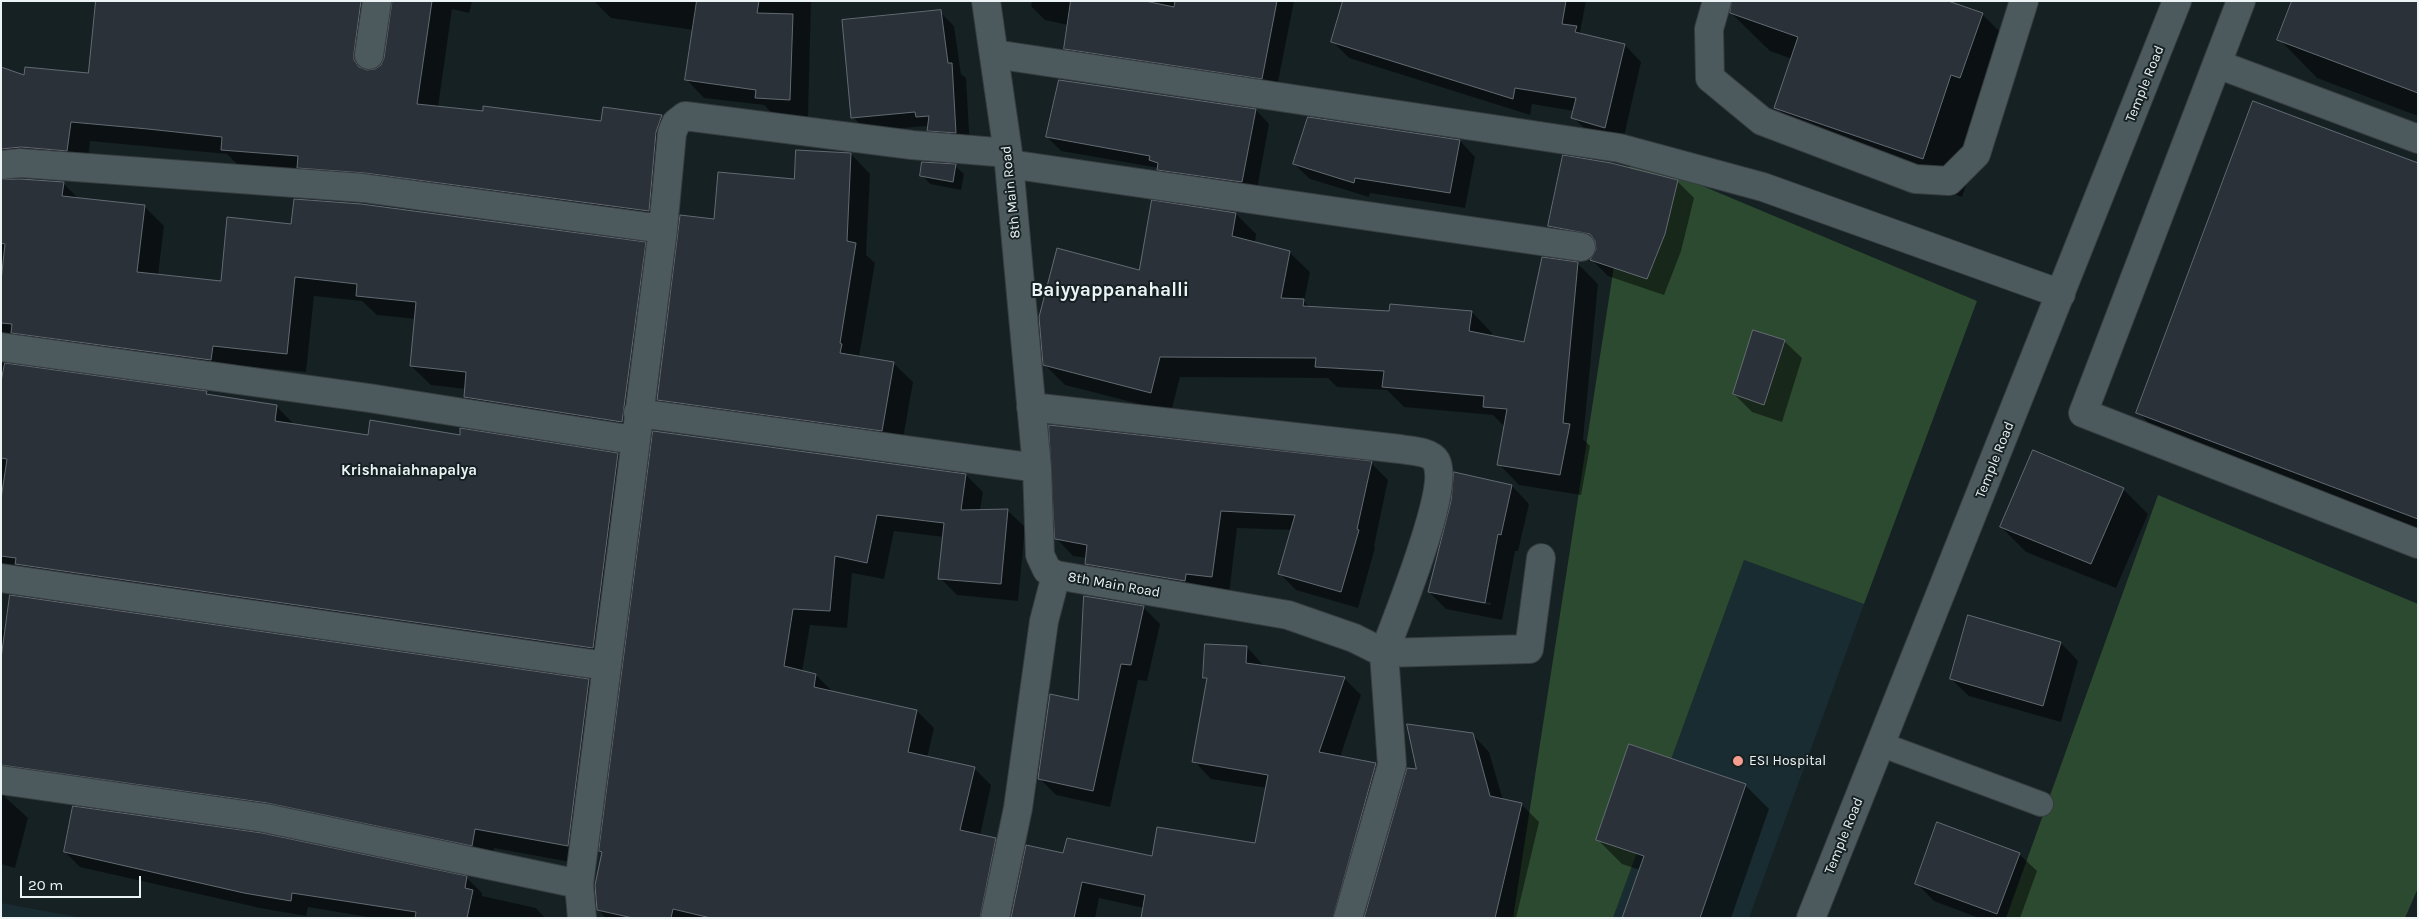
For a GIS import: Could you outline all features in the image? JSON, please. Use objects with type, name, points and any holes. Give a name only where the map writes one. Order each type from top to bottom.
[{"type":"street","points":[[369,55],[377,1]]},
{"type":"street","name":"8th Main Road","points":[[986,1],[1009,158],[1037,468],[1040,555],[1047,570],[1056,576],[1288,615],[1354,638],[1384,653]]},
{"type":"street","points":[[1717,1],[1709,29],[1710,78],[1762,121],[1915,178],[1949,181],[1976,154],[2024,1]]},
{"type":"street","name":"Temple Road","points":[[1811,918],[2177,1]]},
{"type":"street","points":[[2241,1],[2083,413],[2418,544]]},
{"type":"street","points":[[994,54],[1620,148],[1763,187],[2061,294]]},
{"type":"street","points":[[2217,64],[2418,139]]},
{"type":"street","points":[[582,918],[579,884],[634,440],[663,230],[672,133],[676,123],[685,116],[1009,158],[1581,247]]},
{"type":"street","points":[[1,165],[20,163],[362,188],[663,230]]},
{"type":"street","points":[[1,347],[369,398],[634,440]]},
{"type":"street","points":[[1031,407],[1400,449],[1428,454],[1436,460],[1439,471],[1429,530],[1384,653],[1392,765],[1348,918]]},
{"type":"street","points":[[638,413],[1037,468]]},
{"type":"street","points":[[1384,653],[1529,649],[1541,558]]},
{"type":"street","points":[[995,918],[1018,808],[1044,621],[1056,576]]},
{"type":"street","points":[[1,578],[606,666]]},
{"type":"street","points":[[1,780],[265,818],[579,884]]},
{"type":"lane","points":[[1880,744],[2041,804]]},
{"type":"shaded area","name":"ESI Hospital","points":[[1744,560],[1864,604],[1749,918],[1613,918]]},
{"type":"shaded area","points":[[1,903],[83,918],[1,918]]},
{"type":"green space","points":[[1631,156],[1977,301],[1864,604],[1744,560],[1613,918],[1513,918]]},
{"type":"green space","points":[[2158,495],[2418,604],[2418,888],[2405,918],[2006,918]]},
{"type":"building","points":[[96,1],[361,1],[354,60],[359,67],[367,70],[375,69],[381,65],[384,58],[392,1],[432,1],[417,104],[483,111],[483,106],[601,121],[603,107],[662,115],[656,132],[649,211],[365,173],[297,168],[298,156],[221,150],[222,137],[148,129],[71,122],[67,151],[21,147],[1,149],[1,67],[24,75],[25,67],[88,73]]},
{"type":"building","points":[[697,1],[759,1],[757,13],[793,14],[790,100],[755,98],[756,90],[685,80]]},
{"type":"building","points":[[1071,1],[1145,1],[1174,7],[1175,1],[1277,1],[1262,79],[1064,49]]},
{"type":"building","points":[[1343,1],[1566,1],[1562,24],[1577,26],[1575,32],[1625,44],[1605,128],[1571,118],[1576,98],[1515,88],[1513,99],[1331,42]]},
{"type":"building","points":[[1732,1],[1948,1],[1983,13],[1960,78],[1951,75],[1923,159],[1774,108],[1798,37],[1730,13]]},
{"type":"building","points":[[2292,1],[2418,1],[2418,93],[2277,40]]},
{"type":"building","points":[[941,10],[948,63],[952,63],[956,133],[927,131],[929,116],[916,117],[915,112],[851,118],[842,20]]},
{"type":"building","points":[[1059,80],[1256,109],[1242,182],[1157,170],[1158,163],[1149,160],[1150,156],[1046,137]]},
{"type":"building","points":[[2253,101],[2418,163],[2418,519],[2136,413]]},
{"type":"building","points":[[1308,117],[1460,140],[1450,193],[1355,178],[1354,183],[1293,164]]},
{"type":"building","points":[[796,150],[851,153],[847,241],[856,243],[840,353],[894,362],[882,431],[657,400],[680,215],[714,219],[718,172],[794,179]]},
{"type":"building","points":[[1563,155],[1611,163],[1678,180],[1665,234],[1647,279],[1590,260],[1596,249],[1595,241],[1590,234],[1548,226]]},
{"type":"building","points":[[922,162],[956,164],[953,182],[920,176]]},
{"type":"building","points":[[20,179],[64,182],[62,196],[145,205],[137,272],[221,281],[227,217],[291,224],[294,199],[361,204],[646,242],[622,422],[464,397],[466,372],[410,366],[416,302],[356,296],[357,284],[295,277],[287,354],[213,346],[211,360],[11,333],[12,324],[1,323],[1,281],[5,244],[1,243],[1,180]]},
{"type":"building","points":[[1152,200],[1236,213],[1232,236],[1290,251],[1281,298],[1304,299],[1303,306],[1389,311],[1390,304],[1472,311],[1469,331],[1524,342],[1542,257],[1578,262],[1563,423],[1570,424],[1560,475],[1497,465],[1507,409],[1483,407],[1484,396],[1382,387],[1384,371],[1315,367],[1316,358],[1160,357],[1151,393],[1043,365],[1039,317],[1057,248],[1139,270]]},
{"type":"building","points":[[1753,330],[1785,340],[1764,405],[1733,394]]},
{"type":"building","points":[[5,363],[207,391],[206,394],[277,405],[275,421],[368,435],[370,420],[460,435],[460,428],[618,453],[593,648],[15,564],[16,558],[1,556],[1,499],[7,459],[1,458],[1,382]]},
{"type":"building","points":[[1049,425],[1372,461],[1357,529],[1359,530],[1341,592],[1278,574],[1295,515],[1221,511],[1212,577],[1186,574],[1185,581],[1085,564],[1087,545],[1055,539]]},
{"type":"building","points":[[653,431],[966,474],[961,510],[1008,509],[1001,584],[938,579],[944,523],[877,515],[867,563],[835,556],[830,611],[793,609],[784,666],[816,674],[814,687],[917,710],[908,752],[975,767],[960,830],[996,838],[980,918],[711,918],[673,909],[671,918],[633,918],[597,910],[595,885],[602,852],[599,851]]},
{"type":"building","points":[[2033,450],[2124,488],[2091,564],[2000,527]]},
{"type":"building","points":[[1454,472],[1512,485],[1501,535],[1498,534],[1485,603],[1428,592],[1451,501]]},
{"type":"building","points":[[10,595],[589,679],[568,846],[475,829],[472,846],[267,803],[1,765],[1,659]]},
{"type":"building","points":[[1084,596],[1144,606],[1131,665],[1121,664],[1093,791],[1038,779],[1050,694],[1078,700]]},
{"type":"building","points":[[1968,615],[2061,642],[2043,706],[1950,679]]},
{"type":"building","points":[[1205,644],[1247,646],[1246,663],[1345,677],[1319,752],[1376,763],[1333,918],[1141,918],[1145,895],[1082,882],[1074,918],[1011,918],[1026,845],[1063,853],[1067,838],[1152,856],[1157,827],[1255,843],[1268,775],[1192,762],[1207,678],[1203,678]]},
{"type":"building","points":[[1407,724],[1473,733],[1490,796],[1522,803],[1495,918],[1364,918],[1407,768],[1416,769]]},
{"type":"building","points":[[1629,744],[1746,784],[1700,918],[1622,918],[1644,856],[1596,840]]},
{"type":"building","points":[[73,806],[262,833],[467,876],[465,888],[473,890],[467,918],[415,918],[416,912],[292,893],[291,901],[244,893],[64,852]]},
{"type":"building","points":[[1937,822],[2020,853],[1997,914],[1915,884]]},
{"type":"place","name":"ESI Hospital","points":[[1738,761]]},
{"type":"district","name":"Baiyyappanahalli","points":[[1110,291]]},
{"type":"district","name":"Krishnaiahnapalya","points":[[409,471]]}]
